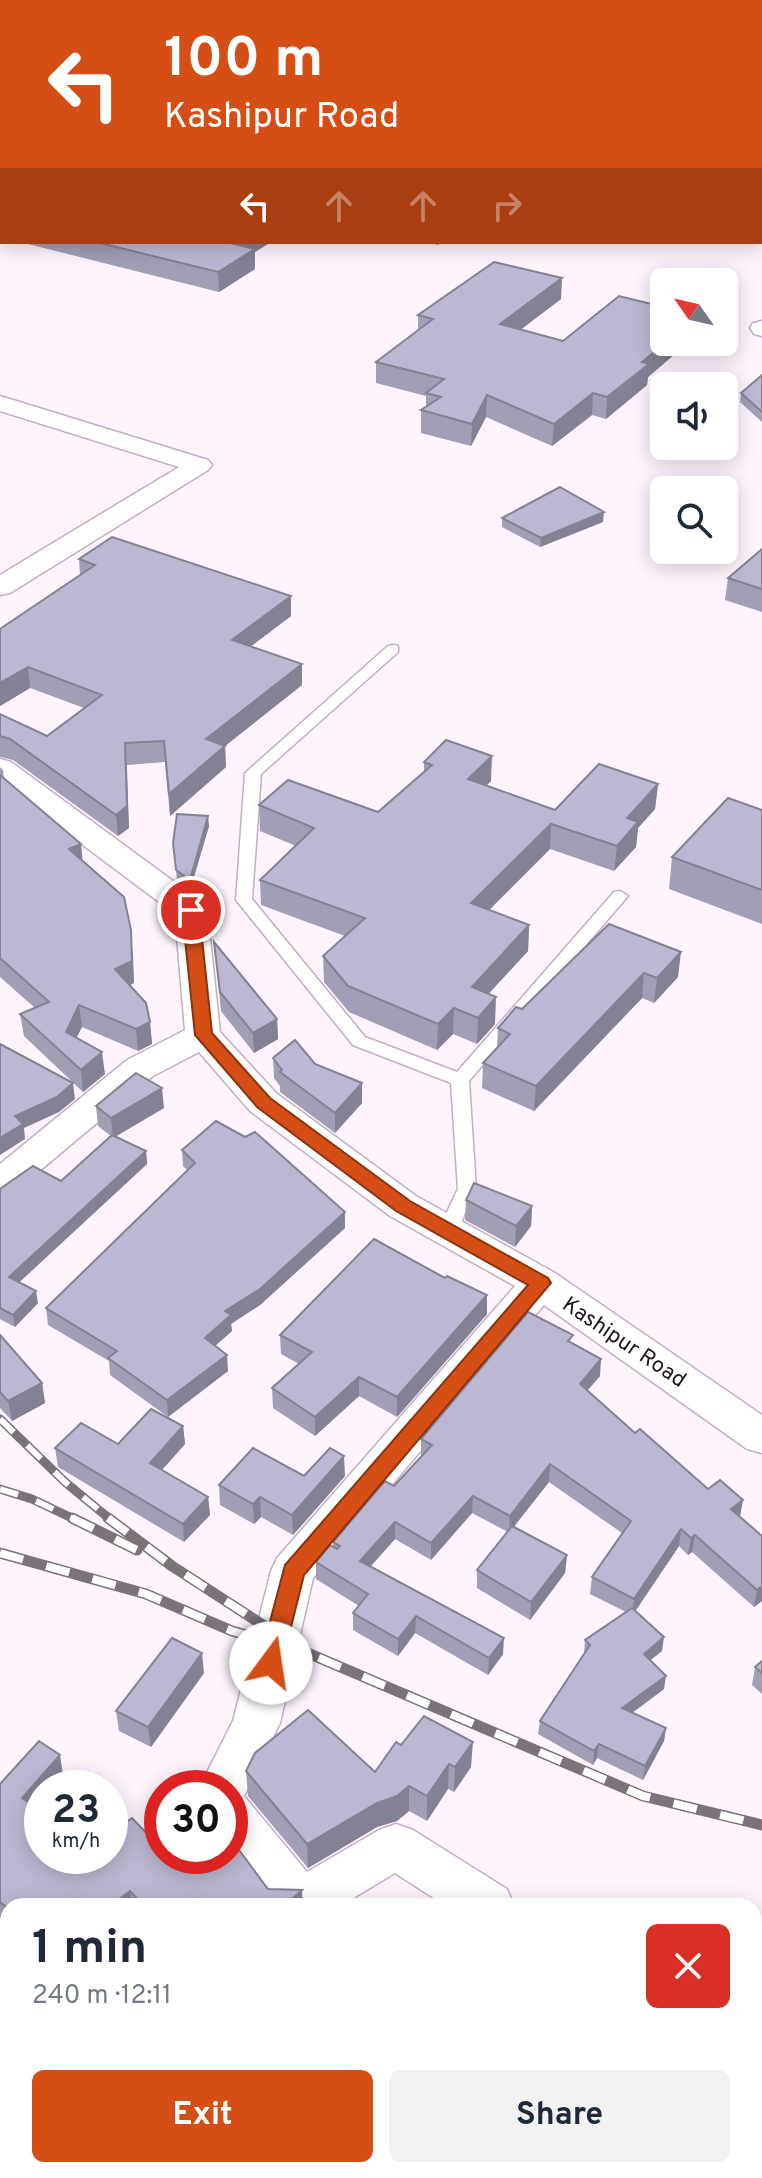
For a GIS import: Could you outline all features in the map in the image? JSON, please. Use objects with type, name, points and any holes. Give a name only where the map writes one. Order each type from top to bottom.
[{"type":"street","points":[[0,403],[199,465],[0,587]]},
{"type":"street","points":[[0,768],[191,910],[203,1035],[140,1068],[0,1184]]},
{"type":"street","name":"Kashipur Road","points":[[203,1035],[263,1102],[403,1206],[541,1283],[762,1437]]},
{"type":"street","points":[[232,1770],[256,1723],[293,1571],[541,1283]]},
{"type":"street","points":[[248,1837],[294,1898]]},
{"type":"street","points":[[309,1898],[396,1846],[477,1898]]},
{"type":"lane","points":[[393,649],[253,773],[244,900],[359,1041],[460,1080]]},
{"type":"lane","points":[[448,1231],[467,1189],[460,1080],[620,896]]},
{"type":"building","points":[[104,244],[234,244],[255,249],[218,272]]},
{"type":"building","points":[[494,262],[562,278],[500,324],[563,341],[619,296],[650,304],[650,355],[642,362],[649,364],[607,397],[593,393],[554,424],[487,395],[472,424],[421,410],[441,397],[426,393],[444,379],[376,362],[433,319],[418,315]]},
{"type":"building","points":[[762,375],[762,412],[741,393]]},
{"type":"building","points":[[560,487],[604,512],[541,538],[502,518]]},
{"type":"building","points":[[112,537],[291,596],[232,640],[302,664],[206,739],[225,746],[169,794],[164,741],[125,743],[127,806],[116,815],[10,739],[0,736],[0,714],[47,736],[102,695],[28,667],[0,683],[0,629],[95,565],[79,559]]},
{"type":"building","points":[[762,549],[762,589],[728,578]]},
{"type":"building","points":[[446,740],[492,756],[468,779],[555,810],[599,764],[658,784],[627,818],[638,822],[617,846],[551,824],[471,903],[529,925],[472,987],[496,997],[478,1018],[454,1008],[438,1024],[348,986],[323,956],[365,918],[260,880],[314,828],[259,805],[288,780],[378,812],[432,765],[424,762]]},
{"type":"building","points":[[0,775],[81,844],[69,849],[124,897],[131,930],[132,961],[115,969],[146,1003],[150,1022],[136,1029],[79,1005],[66,1032],[102,1052],[81,1070],[20,1014],[49,1002],[0,958]]},
{"type":"building","points":[[728,798],[762,810],[762,890],[672,857]]},
{"type":"building","points":[[177,814],[208,816],[190,880],[176,870],[173,843]]},
{"type":"building","points":[[609,924],[681,952],[657,978],[644,973],[536,1086],[483,1063],[510,1034],[498,1028],[516,1007],[522,1009]]},
{"type":"building","points":[[214,942],[277,1019],[253,1033],[220,992]]},
{"type":"building","points":[[295,1040],[315,1064],[362,1083],[335,1113],[280,1072],[282,1070],[273,1058]]},
{"type":"building","points":[[0,1044],[73,1083],[57,1097],[15,1116],[23,1124],[0,1138]]},
{"type":"building","points":[[136,1073],[162,1088],[111,1118],[96,1106]]},
{"type":"building","points":[[216,1121],[245,1137],[255,1132],[345,1212],[260,1289],[225,1311],[231,1315],[205,1338],[227,1355],[167,1400],[108,1358],[117,1351],[46,1308],[195,1163],[182,1150]]},
{"type":"building","points":[[112,1135],[146,1151],[9,1277],[36,1291],[13,1315],[0,1308],[0,1189],[33,1166],[61,1181]]},
{"type":"building","points":[[474,1183],[532,1206],[516,1226],[466,1200]]},
{"type":"building","points":[[374,1239],[445,1278],[447,1276],[487,1295],[397,1397],[359,1377],[315,1417],[272,1388],[312,1352],[280,1335]]},
{"type":"building","points":[[528,1312],[573,1335],[568,1341],[601,1359],[580,1384],[635,1433],[640,1429],[708,1489],[720,1480],[743,1500],[731,1509],[762,1536],[762,1586],[757,1590],[695,1535],[691,1538],[681,1529],[634,1599],[592,1577],[631,1521],[550,1464],[510,1516],[473,1496],[431,1543],[395,1522],[360,1561],[504,1638],[489,1658],[416,1616],[398,1639],[353,1613],[368,1594],[316,1562],[330,1545],[337,1549],[340,1546],[333,1542],[385,1481],[394,1486],[432,1445],[421,1439]]},
{"type":"building","points":[[0,1335],[42,1383],[8,1401],[0,1392]]},
{"type":"building","points":[[151,1409],[183,1426],[150,1463],[208,1497],[183,1524],[55,1448],[81,1423],[118,1444]]},
{"type":"building","points":[[253,1448],[304,1476],[330,1448],[344,1456],[292,1515],[260,1497],[253,1504],[219,1485]]},
{"type":"building","points":[[512,1526],[567,1555],[531,1602],[477,1570]]},
{"type":"building","points":[[632,1608],[664,1637],[644,1654],[666,1676],[622,1708],[666,1728],[645,1766],[599,1744],[594,1751],[540,1721],[590,1645],[585,1640]]},
{"type":"building","points":[[172,1638],[202,1653],[148,1727],[116,1711]]},
{"type":"building","points":[[762,1661],[762,1673],[755,1667]]},
{"type":"building","points":[[308,1710],[375,1772],[396,1742],[401,1745],[424,1716],[473,1742],[455,1767],[449,1764],[427,1796],[409,1786],[397,1796],[377,1803],[307,1844],[248,1773],[246,1770],[255,1753]]},
{"type":"building","points":[[39,1741],[60,1755],[47,1770],[24,1770],[24,1874],[128,1874],[128,1821],[132,1818],[144,1830],[144,1874],[248,1874],[248,1862],[268,1889],[302,1890],[293,1898],[137,1898],[130,1891],[121,1898],[0,1898],[0,1784]]},
{"type":"railway","points":[[0,1419],[65,1482],[111,1520]]},
{"type":"railway","points":[[0,1489],[32,1499],[76,1520]]},
{"type":"railway","points":[[72,1518],[137,1550]]},
{"type":"railway","points":[[108,1518],[172,1566],[286,1640]]},
{"type":"railway","points":[[0,1553],[146,1594],[232,1631],[303,1651],[643,1796],[762,1825]]},
{"type":"route","points":[[191,910],[203,1035],[263,1102],[403,1206],[541,1283],[293,1571],[271,1663]]}]
